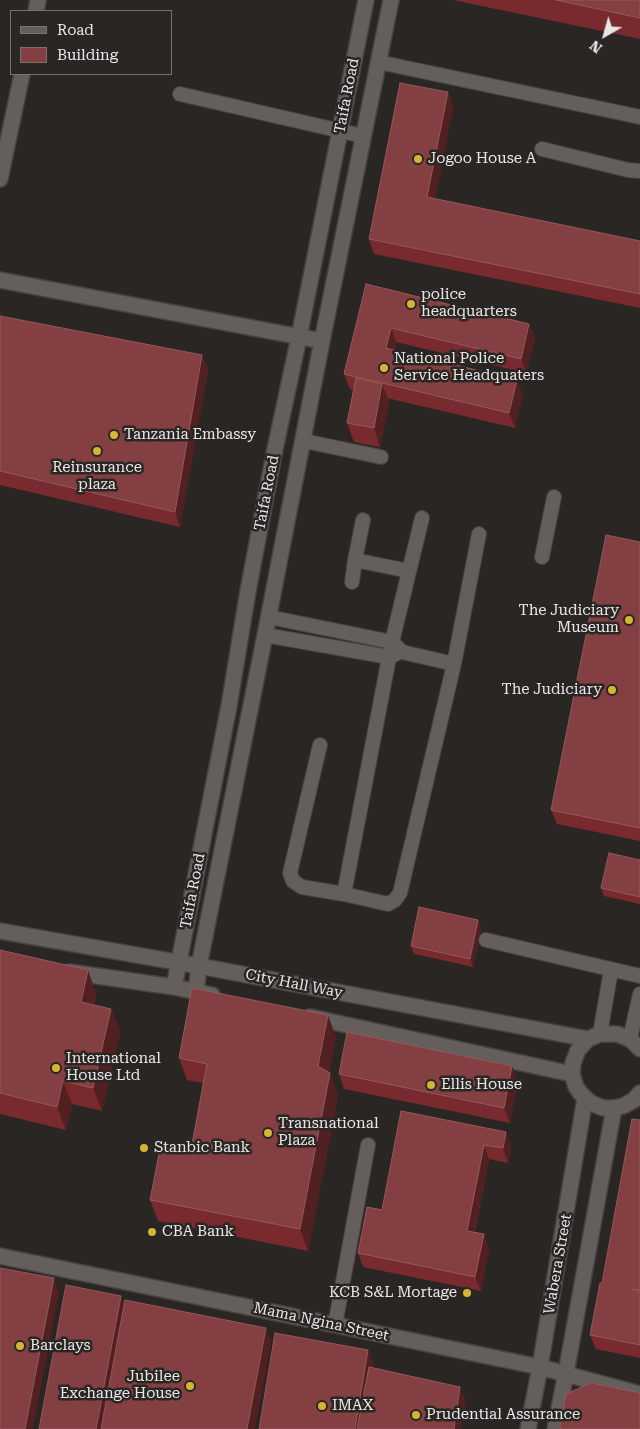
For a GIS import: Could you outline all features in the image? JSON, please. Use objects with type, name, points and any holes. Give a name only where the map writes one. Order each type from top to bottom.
[{"type":"street","name":"Taifa Road","points":[[174,988],[229,706],[248,591],[274,454],[366,0]]},
{"type":"street","name":"Taifa Road","points":[[196,992],[199,966],[391,0]]},
{"type":"street","points":[[0,179],[22,75]]},
{"type":"street","points":[[0,280],[322,341]]},
{"type":"street","name":"City Hall Way","points":[[0,931],[594,1037],[617,1034],[635,1044]]},
{"type":"street","points":[[58,971],[174,988],[225,998]]},
{"type":"street","name":"City Hall Way","points":[[292,1013],[572,1074]]},
{"type":"street","points":[[594,1037],[578,1050],[573,1063],[572,1074],[576,1087],[590,1103],[603,1108],[623,1106],[640,1094]]},
{"type":"street","name":"Wabera Street","points":[[528,1429],[585,1098]]},
{"type":"street","points":[[555,1429],[614,1108]]},
{"type":"street","name":"Mama Ngina Street","points":[[0,1256],[540,1367],[640,1394]]},
{"type":"lane","points":[[378,62],[640,117]]},
{"type":"lane","points":[[180,94],[363,136]]},
{"type":"lane","points":[[542,150],[628,170],[640,171]]},
{"type":"lane","points":[[304,441],[381,457]]},
{"type":"lane","points":[[542,557],[554,497]]},
{"type":"lane","points":[[344,894],[409,571],[422,518]]},
{"type":"lane","points":[[352,582],[362,520]]},
{"type":"lane","points":[[320,745],[290,872],[293,881],[302,886],[388,904],[395,900],[400,893],[454,664],[479,534]]},
{"type":"lane","points":[[356,560],[409,571]]},
{"type":"lane","points":[[269,617],[454,664]]},
{"type":"lane","points":[[266,635],[394,650]]},
{"type":"lane","points":[[486,940],[640,976]]},
{"type":"lane","points":[[594,1037],[611,970]]},
{"type":"lane","points":[[635,1044],[640,994]]},
{"type":"lane","points":[[335,1325],[368,1145]]},
{"type":"building","points":[[556,0],[640,0],[640,18]]},
{"type":"building","name":"Jogoo House A","points":[[400,83],[448,92],[427,197],[640,241],[640,294],[369,239]]},
{"type":"building","name":"National Police Service Headquaters","points":[[366,284],[529,324],[521,359],[391,328],[386,348],[517,380],[509,413],[344,374]]},
{"type":"building","name":"Reinsurance plaza","points":[[0,316],[202,355],[175,512],[0,471]]},
{"type":"building","points":[[356,378],[382,384],[374,428],[347,423]]},
{"type":"building","name":"The Judiciary","points":[[606,535],[640,542],[640,828],[551,810]]},
{"type":"building","points":[[609,853],[640,860],[640,897],[601,888]]},
{"type":"building","points":[[419,907],[478,920],[470,959],[411,946]]},
{"type":"building","name":"International House Ltd","points":[[0,950],[88,970],[81,1002],[111,1009],[93,1088],[63,1081],[57,1107],[0,1093]]},
{"type":"building","name":"Transnational Plaza","points":[[192,988],[328,1015],[318,1066],[330,1073],[300,1229],[150,1200],[160,1149],[190,1155],[207,1064],[179,1058]]},
{"type":"building","name":"Ellis House","points":[[347,1032],[512,1066],[504,1108],[339,1074]]},
{"type":"building","points":[[401,1111],[506,1132],[503,1148],[484,1145],[467,1231],[484,1234],[475,1277],[358,1253],[367,1207],[382,1210]]},
{"type":"building","points":[[632,1119],[640,1120],[640,1290],[631,1289],[640,1291],[640,1345],[590,1335],[600,1283],[602,1283]]},
{"type":"building","points":[[0,1268],[54,1278],[25,1429],[0,1429]]},
{"type":"building","points":[[66,1285],[121,1296],[96,1429],[39,1429]]},
{"type":"building","name":"Jubilee Exchange House","points":[[125,1300],[266,1328],[247,1429],[101,1429]]},
{"type":"building","points":[[275,1333],[368,1350],[355,1429],[259,1429]]},
{"type":"building","name":"Prudential Assurance","points":[[369,1367],[460,1387],[454,1429],[357,1429]]},
{"type":"building","points":[[591,1383],[640,1393],[640,1429],[560,1429],[566,1394]]},
{"type":"place","name":"Jogoo House A","points":[[418,159]]},
{"type":"place","name":"police headquarters","points":[[411,304]]},
{"type":"place","name":"National Police Service Headquaters","points":[[384,368]]},
{"type":"place","name":"Tanzania Embassy","points":[[114,435]]},
{"type":"place","name":"Reinsurance plaza","points":[[97,451]]},
{"type":"place","name":"The Judiciary Museum","points":[[629,620]]},
{"type":"place","name":"The Judiciary","points":[[612,690]]},
{"type":"place","name":"International House Ltd","points":[[56,1068]]},
{"type":"place","name":"Ellis House","points":[[431,1085]]},
{"type":"place","name":"Transnational Plaza","points":[[268,1133]]},
{"type":"place","name":"Stanbic Bank","points":[[144,1148]]},
{"type":"place","name":"CBA Bank","points":[[152,1232]]},
{"type":"place","name":"KCB S&L Mortage","points":[[467,1293]]},
{"type":"place","name":"Barclays","points":[[20,1346]]},
{"type":"place","name":"Jubilee Exchange House","points":[[190,1386]]},
{"type":"place","name":"IMAX","points":[[322,1406]]},
{"type":"place","name":"Prudential Assurance","points":[[416,1415]]}]
